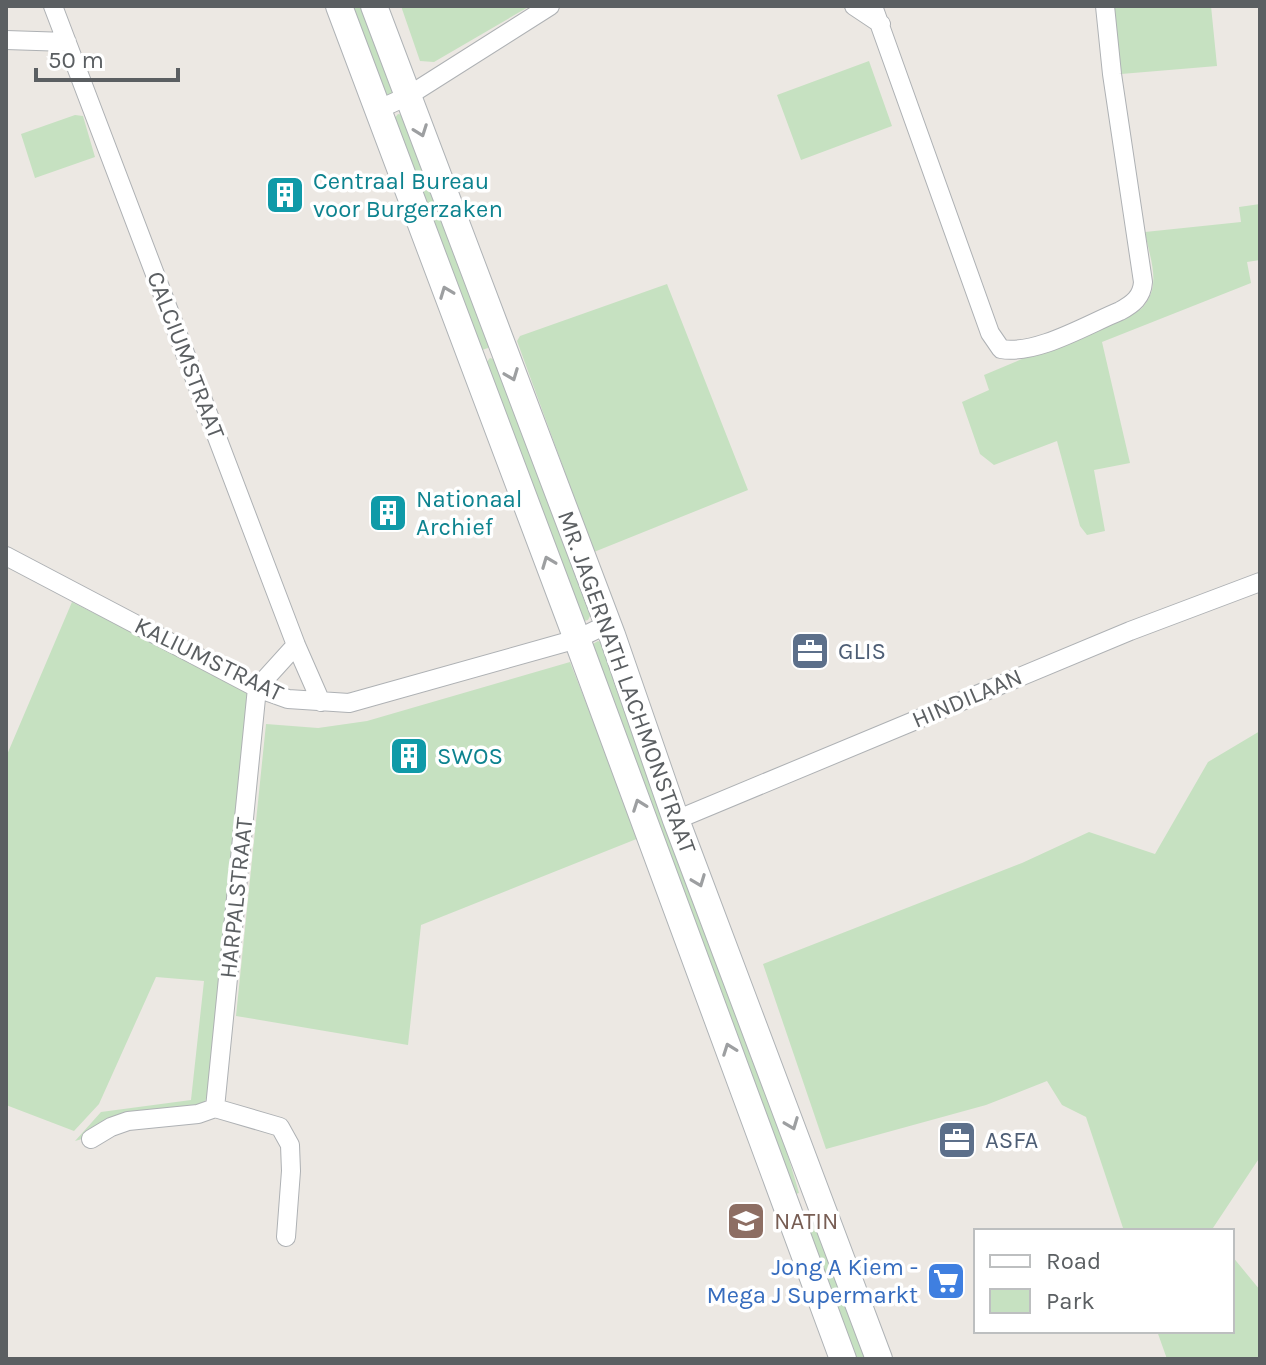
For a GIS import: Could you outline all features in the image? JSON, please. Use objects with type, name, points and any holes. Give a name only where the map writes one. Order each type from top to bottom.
[{"type":"main road","name":"MR. JAGERNATH LACHMONSTRAAT","points":[[339,6],[843,1359]]},
{"type":"main road","name":"MR. JAGERNATH LACHMONSTRAAT","points":[[374,6],[608,624],[676,820],[879,1359]]},
{"type":"street","name":"CALCIUMSTRAAT","points":[[53,6],[296,645],[321,702]]},
{"type":"street","points":[[377,110],[408,96],[550,6]]},
{"type":"street","points":[[854,6],[881,24]]},
{"type":"street","points":[[873,6],[990,333],[1001,349],[1016,351],[1032,348],[1131,306],[1142,293],[1105,6]]},
{"type":"street","points":[[6,40],[67,42]]},
{"type":"street","name":"KALIUMSTRAAT","points":[[6,556],[257,688],[288,699],[349,703],[577,639],[608,624]]},
{"type":"street","name":"HINDILAAN","points":[[676,820],[1118,636],[1260,582]]},
{"type":"street","points":[[257,688],[296,645]]},
{"type":"street","name":"HARPALSTRAAT","points":[[215,1108],[257,688]]},
{"type":"street","points":[[91,1139],[128,1121],[198,1114],[215,1108],[280,1127],[290,1145],[286,1237]]},
{"type":"green space","points":[[346,6],[364,6],[394,89],[392,96],[383,99]]},
{"type":"green space","points":[[401,6],[530,6],[434,62],[420,61]]},
{"type":"green space","points":[[1114,6],[1211,6],[1217,66],[1121,74]]},
{"type":"green space","points":[[869,61],[892,126],[801,160],[777,95]]},
{"type":"green space","points":[[398,114],[403,115],[491,344],[488,348],[479,351],[393,120]]},
{"type":"green space","points":[[75,115],[83,116],[95,157],[35,178],[21,134]]},
{"type":"green space","points":[[1260,204],[1260,260],[1247,262],[1251,283],[1102,342],[1130,463],[1094,470],[1105,531],[1087,535],[1080,526],[1057,441],[994,465],[980,454],[962,402],[989,390],[984,375],[1141,309],[1152,292],[1153,282],[1145,232],[1241,222],[1239,207]]},
{"type":"green space","points":[[667,284],[748,490],[594,552],[517,341],[520,336]]},
{"type":"green space","points":[[490,358],[497,360],[591,614],[588,620],[584,621],[485,364]]},
{"type":"green space","points":[[72,602],[238,686],[248,694],[250,707],[204,1104],[75,1141],[101,1112],[191,1100],[204,981],[156,977],[99,1104],[74,1131],[6,1105],[6,757]]},
{"type":"green space","points":[[598,641],[602,643],[778,1123],[799,1193],[793,1193],[591,645]]},
{"type":"green space","points":[[570,662],[639,838],[421,925],[408,1045],[236,1016],[266,724],[318,728],[367,721]]},
{"type":"green space","points":[[1260,731],[1260,1157],[1212,1229],[1123,1229],[1086,1117],[1062,1105],[1047,1081],[986,1105],[826,1149],[763,964],[1022,863],[1089,832],[1155,854],[1208,762]]},
{"type":"green space","points":[[811,1213],[871,1359],[854,1359],[804,1217]]},
{"type":"green space","points":[[1234,1258],[1260,1290],[1260,1359],[1167,1359],[1158,1333],[1234,1333]]},
{"type":"place","name":"Centraal Bureau voor Burgerzaken","points":[[285,195]]},
{"type":"place","name":"Nationaal Archief","points":[[388,513]]},
{"type":"place","name":"GLIS","points":[[810,651]]},
{"type":"place","name":"SWOS","points":[[409,756]]},
{"type":"place","name":"ASFA","points":[[957,1140]]},
{"type":"place","name":"NATIN","points":[[746,1221]]},
{"type":"place","name":"Jong A Kiem - Mega J Supermarkt","points":[[946,1281]]}]
